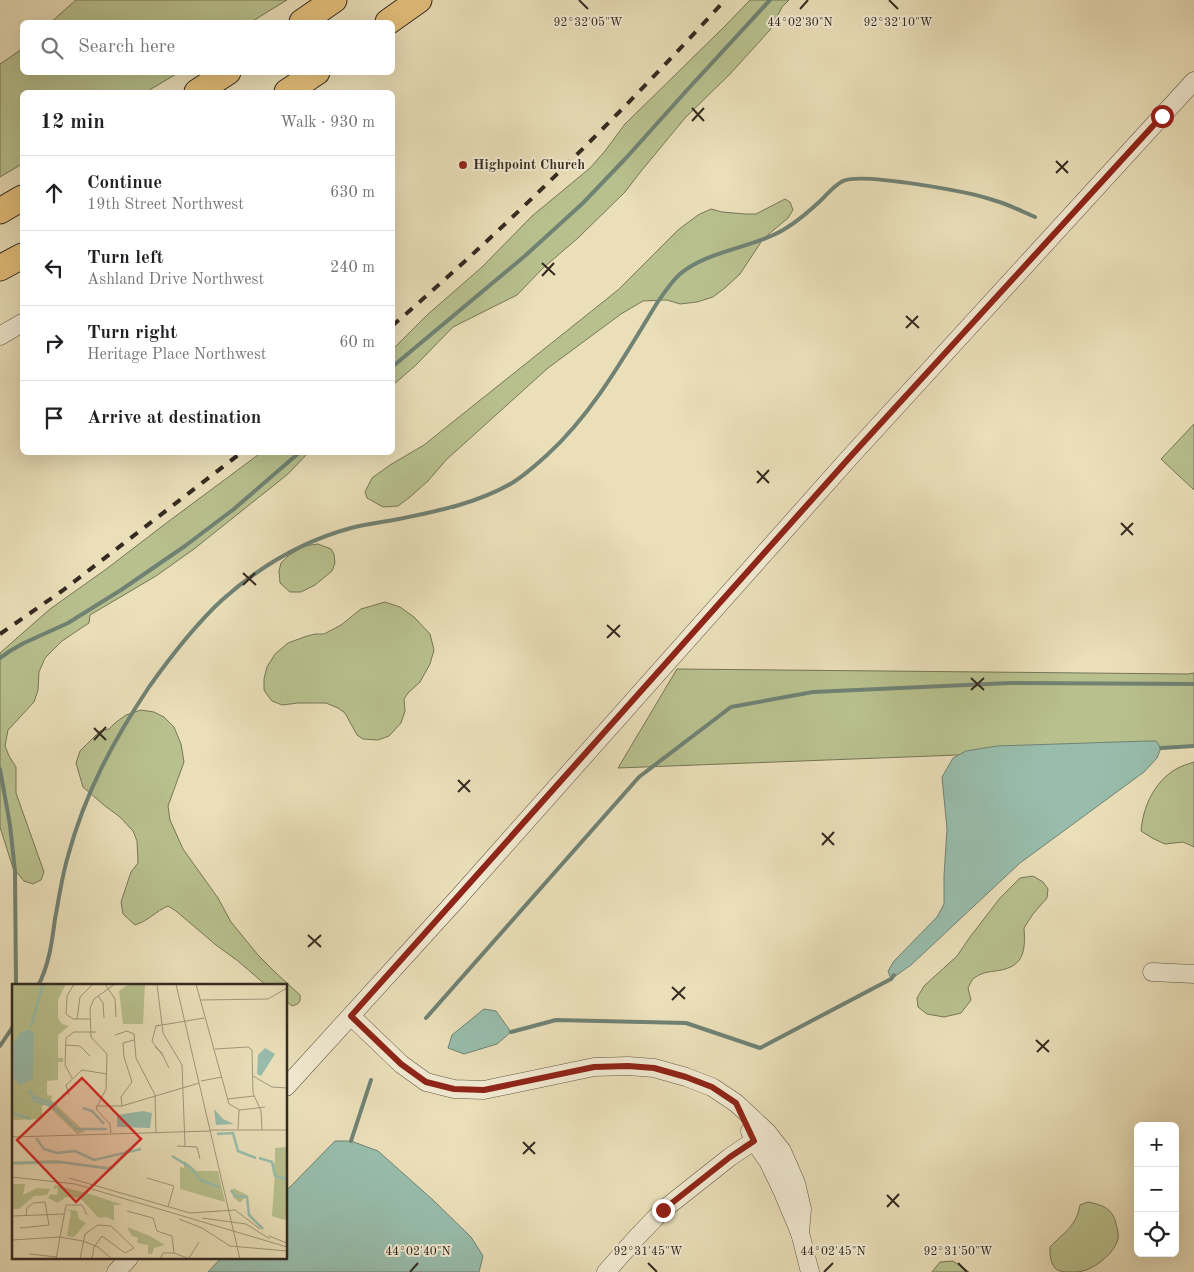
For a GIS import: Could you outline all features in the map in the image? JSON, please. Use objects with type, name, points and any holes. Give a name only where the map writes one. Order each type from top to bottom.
[{"type":"highway","points":[[305,20],[334,0]]},
{"type":"highway","points":[[391,20],[419,0]]},
{"type":"highway","points":[[200,90],[223,75]]},
{"type":"highway","points":[[290,90],[312,75]]},
{"type":"highway","points":[[0,211],[20,199]]},
{"type":"highway","points":[[0,268],[20,257]]},
{"type":"street","points":[[288,1085],[850,457],[1194,81]]},
{"type":"street","points":[[0,336],[20,324]]},
{"type":"street","points":[[1152,972],[1194,974]]},
{"type":"street","points":[[351,1016],[426,1082],[454,1089],[484,1090],[594,1067],[628,1066],[654,1068],[712,1087],[736,1103],[761,1136],[768,1160],[800,1233],[810,1272]]},
{"type":"street","points":[[606,1272],[663,1210],[730,1157],[761,1136]]},
{"type":"street","points":[[116,1272],[127,1260]]},
{"type":"shaded area","points":[[76,0],[287,0],[254,20],[53,20]]},
{"type":"shaded area","points":[[750,0],[789,0],[782,7],[770,30],[730,74],[685,118],[625,192],[578,238],[543,268],[517,295],[453,327],[416,365],[395,383],[395,347],[427,315],[482,267],[532,216],[590,168],[625,124]]},
{"type":"shaded area","points":[[20,50],[20,75],[175,75],[149,90],[20,90],[20,165],[0,177],[0,64]]},
{"type":"shaded area","points":[[785,199],[790,202],[793,210],[788,218],[763,239],[740,274],[713,297],[697,302],[680,304],[667,300],[643,301],[621,314],[548,368],[446,460],[428,481],[398,506],[383,507],[367,498],[365,492],[372,478],[424,445],[618,290],[678,230],[698,215],[711,209],[722,212],[756,214]]},
{"type":"shaded area","points":[[1194,424],[1194,490],[1161,459]]},
{"type":"shaded area","points":[[258,455],[306,455],[288,474],[194,549],[156,576],[90,615],[89,623],[62,641],[45,658],[39,672],[38,690],[34,702],[8,730],[5,746],[16,767],[16,793],[44,872],[41,880],[33,884],[24,881],[13,868],[0,827],[0,653],[50,609]]},
{"type":"shaded area","points":[[318,544],[331,549],[334,554],[335,563],[332,571],[315,585],[301,592],[290,592],[280,583],[279,571],[281,563],[304,546]]},
{"type":"shaded area","points":[[385,602],[400,607],[414,617],[430,634],[434,650],[430,664],[420,682],[404,699],[405,711],[401,723],[389,736],[378,740],[363,739],[357,735],[345,713],[326,703],[282,705],[272,701],[264,690],[264,679],[267,667],[275,654],[288,643],[315,634],[324,634],[341,625],[361,609]]},
{"type":"shaded area","points":[[677,669],[1194,673],[1194,746],[618,768]]},
{"type":"shaded area","points":[[141,710],[154,712],[164,717],[174,727],[181,744],[184,762],[168,806],[170,820],[183,849],[218,898],[231,922],[258,955],[288,984],[265,984],[168,906],[135,925],[123,914],[121,902],[131,872],[138,863],[137,841],[133,831],[120,817],[83,787],[76,763],[80,751],[100,731],[109,729],[126,715]]},
{"type":"shaded area","points":[[1156,741],[1161,748],[1157,758],[1144,772],[1020,863],[911,965],[891,979],[888,971],[894,961],[937,917],[944,904],[947,829],[942,777],[953,758],[966,751],[997,746]]},
{"type":"shaded area","points":[[1194,762],[1194,847],[1183,842],[1165,844],[1141,831],[1147,804],[1156,788],[1168,774]]},
{"type":"shaded area","points":[[1033,876],[1043,882],[1048,889],[1047,898],[1024,928],[1024,946],[1018,961],[1008,968],[983,973],[973,979],[968,988],[971,1000],[961,1013],[944,1017],[927,1014],[918,1007],[917,998],[924,986],[957,956],[1000,898],[1020,878]]},
{"type":"shaded area","points":[[288,984],[300,995],[300,1001],[292,1006],[288,1003]]},
{"type":"shaded area","points":[[484,1009],[496,1011],[511,1032],[497,1044],[464,1054],[448,1048],[452,1035]]},
{"type":"shaded area","points":[[335,1141],[351,1141],[378,1151],[471,1237],[483,1256],[479,1272],[208,1272],[219,1260],[288,1260],[288,1189]]},
{"type":"shaded area","points":[[1088,1202],[1106,1208],[1112,1214],[1118,1233],[1116,1244],[1101,1262],[1091,1268],[1077,1272],[1058,1270],[1051,1262],[1050,1247],[1076,1219],[1080,1205]]},
{"type":"shaded area","points":[[953,1261],[969,1272],[932,1272],[940,1262]]},
{"type":"waterway","points":[[395,364],[526,255],[583,203],[770,0]]},
{"type":"waterway","points":[[39,984],[50,953],[68,856],[83,811],[101,768],[136,707],[166,664],[202,620],[236,588],[282,556],[333,533],[457,506],[499,490],[517,480],[564,439],[579,421],[607,384],[657,303],[680,274],[712,256],[760,241],[784,230],[807,213],[843,181],[871,179],[940,188],[999,202],[1035,217]]},
{"type":"waterway","points":[[0,658],[24,643],[68,623],[121,590],[185,546],[234,509],[297,455]]},
{"type":"waterway","points":[[426,1018],[639,777],[731,707],[813,692],[1010,683],[1194,684]]},
{"type":"waterway","points":[[1161,748],[1194,746]]},
{"type":"waterway","points":[[0,769],[10,825],[15,871],[16,984]]},
{"type":"waterway","points":[[511,1032],[556,1020],[686,1023],[760,1048],[891,979],[894,975]]},
{"type":"waterway","points":[[0,1046],[12,1028]]},
{"type":"waterway","points":[[351,1141],[371,1080]]},
{"type":"railway","points":[[395,323],[522,208],[605,127],[725,0]]},
{"type":"railway","points":[[0,634],[62,591],[238,455]]},
{"type":"place","name":"Highpoint Church","points":[[463,165]]},
{"type":"route","points":[[663,1210],[730,1157],[754,1141],[736,1103],[712,1087],[654,1068],[628,1066],[594,1067],[484,1090],[454,1089],[426,1082],[401,1064],[351,1016],[850,457],[1162,116]]}]
